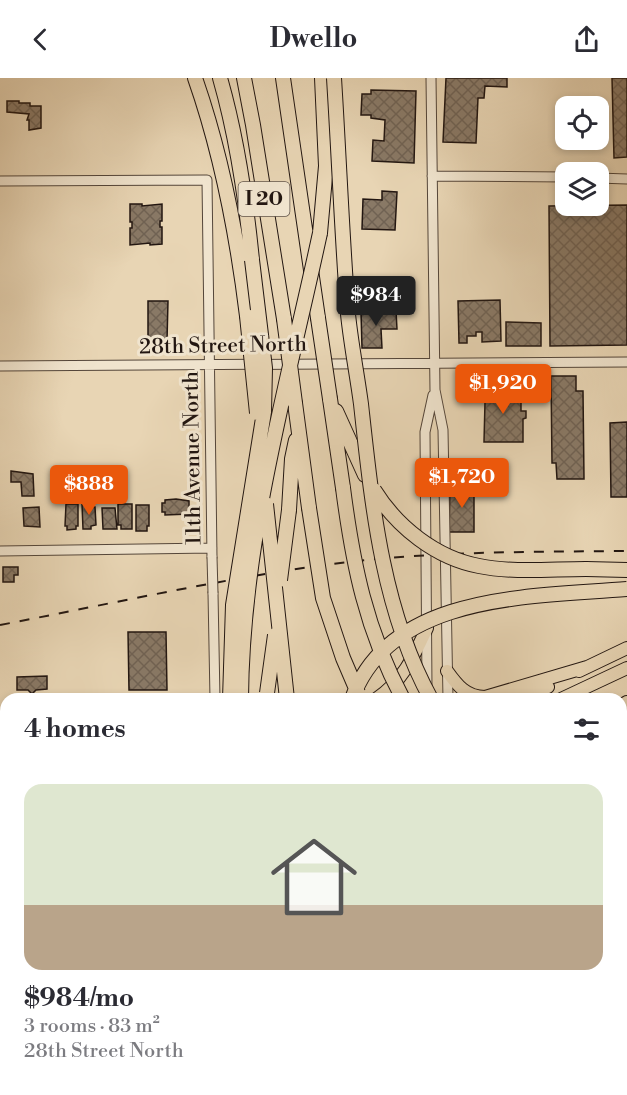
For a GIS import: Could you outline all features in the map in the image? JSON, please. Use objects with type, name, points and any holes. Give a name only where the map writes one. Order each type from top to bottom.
[{"type":"highway","points":[[195,78],[224,179],[240,262],[253,367],[261,468],[285,693]]},
{"type":"highway","points":[[220,78],[233,134],[248,219],[265,368],[264,412],[233,604],[230,693]]},
{"type":"highway","name":"I 20","points":[[244,78],[284,319],[323,598],[343,658],[358,693]]},
{"type":"highway","name":"I 20","points":[[282,78],[359,585],[384,661],[400,693]]},
{"type":"highway","points":[[241,693],[243,630],[256,535],[273,442],[320,233],[326,166],[322,78]]},
{"type":"highway","points":[[334,78],[348,316],[377,527],[394,607],[426,693]]},
{"type":"highway","points":[[330,399],[356,451],[365,475],[383,504],[404,526],[428,545],[455,560],[480,567],[627,570]]},
{"type":"highway","points":[[267,693],[289,510],[292,459],[299,430]]},
{"type":"highway","points":[[355,693],[372,663],[385,649],[421,624],[440,615],[485,603],[627,589]]},
{"type":"main road","points":[[384,693],[405,671],[427,628]]},
{"type":"main road","points":[[532,693],[627,648]]},
{"type":"main road","points":[[499,693],[587,668]]},
{"type":"main road","points":[[447,671],[466,693]]},
{"type":"main road","points":[[574,693],[623,671]]},
{"type":"street","points":[[431,78],[434,362],[435,390],[443,430],[448,693]]},
{"type":"street","points":[[432,176],[555,177]]},
{"type":"street","points":[[609,178],[627,178]]},
{"type":"street","name":"11th Avenue North","points":[[0,181],[207,180],[214,693]]},
{"type":"street","name":"28th Street North","points":[[0,366],[627,362]]},
{"type":"street","points":[[429,693],[425,432],[435,390]]},
{"type":"street","points":[[0,551],[212,553]]},
{"type":"building","points":[[446,78],[507,78],[507,87],[485,86],[484,98],[478,98],[476,143],[443,142]]},
{"type":"building","points":[[612,78],[627,78],[627,157],[614,158]]},
{"type":"building","points":[[371,90],[416,91],[414,163],[372,161],[373,140],[384,141],[385,120],[371,118],[371,115],[361,115],[362,94],[371,94]]},
{"type":"building","points":[[7,101],[41,106],[41,128],[29,130],[29,120],[27,120],[29,114],[7,112]]},
{"type":"building","points":[[382,191],[397,192],[395,230],[362,229],[363,199],[382,200]]},
{"type":"building","points":[[130,204],[142,204],[142,206],[162,204],[160,227],[162,227],[162,244],[130,245],[132,222],[130,222]]},
{"type":"building","points":[[609,205],[627,205],[627,345],[550,346],[549,206],[555,206],[555,216],[609,216]]},
{"type":"building","points":[[500,300],[501,341],[482,342],[482,332],[476,332],[476,336],[467,336],[467,343],[459,343],[458,301]]},
{"type":"building","points":[[148,301],[168,301],[167,341],[148,341]]},
{"type":"building","points":[[396,311],[397,329],[381,329],[382,348],[362,348],[361,312]]},
{"type":"building","points":[[506,322],[541,323],[541,346],[506,346]]},
{"type":"building","points":[[551,376],[576,376],[576,391],[583,391],[584,479],[557,479],[556,463],[552,463]]},
{"type":"building","points":[[481,388],[521,388],[521,411],[526,411],[526,418],[523,419],[523,442],[484,442],[485,402],[480,402]]},
{"type":"building","points":[[627,422],[627,497],[611,497],[610,423]]},
{"type":"building","points":[[11,471],[33,474],[34,496],[22,496],[21,482],[11,482]]},
{"type":"building","points":[[450,485],[474,486],[474,532],[449,532]]},
{"type":"building","points":[[165,500],[189,501],[189,514],[165,515],[165,512],[162,512],[162,503],[165,503]]},
{"type":"building","points":[[66,504],[78,504],[76,529],[67,530],[65,526]]},
{"type":"building","points":[[82,504],[95,507],[96,525],[91,526],[91,529],[83,529]]},
{"type":"building","points":[[118,504],[132,504],[132,529],[121,529],[121,525],[118,525]]},
{"type":"building","points":[[136,505],[149,505],[147,531],[136,531]]},
{"type":"building","points":[[39,507],[40,527],[24,526],[23,508]]},
{"type":"building","points":[[102,508],[115,508],[117,529],[103,529]]},
{"type":"building","points":[[3,567],[18,567],[18,575],[14,575],[14,582],[3,582]]},
{"type":"building","points":[[128,632],[166,632],[167,690],[129,690]]},
{"type":"building","points":[[47,676],[47,689],[36,690],[33,693],[28,690],[17,690],[17,677]]},
{"type":"railway","points":[[0,625],[207,584],[332,564],[442,554],[627,551]]}]
